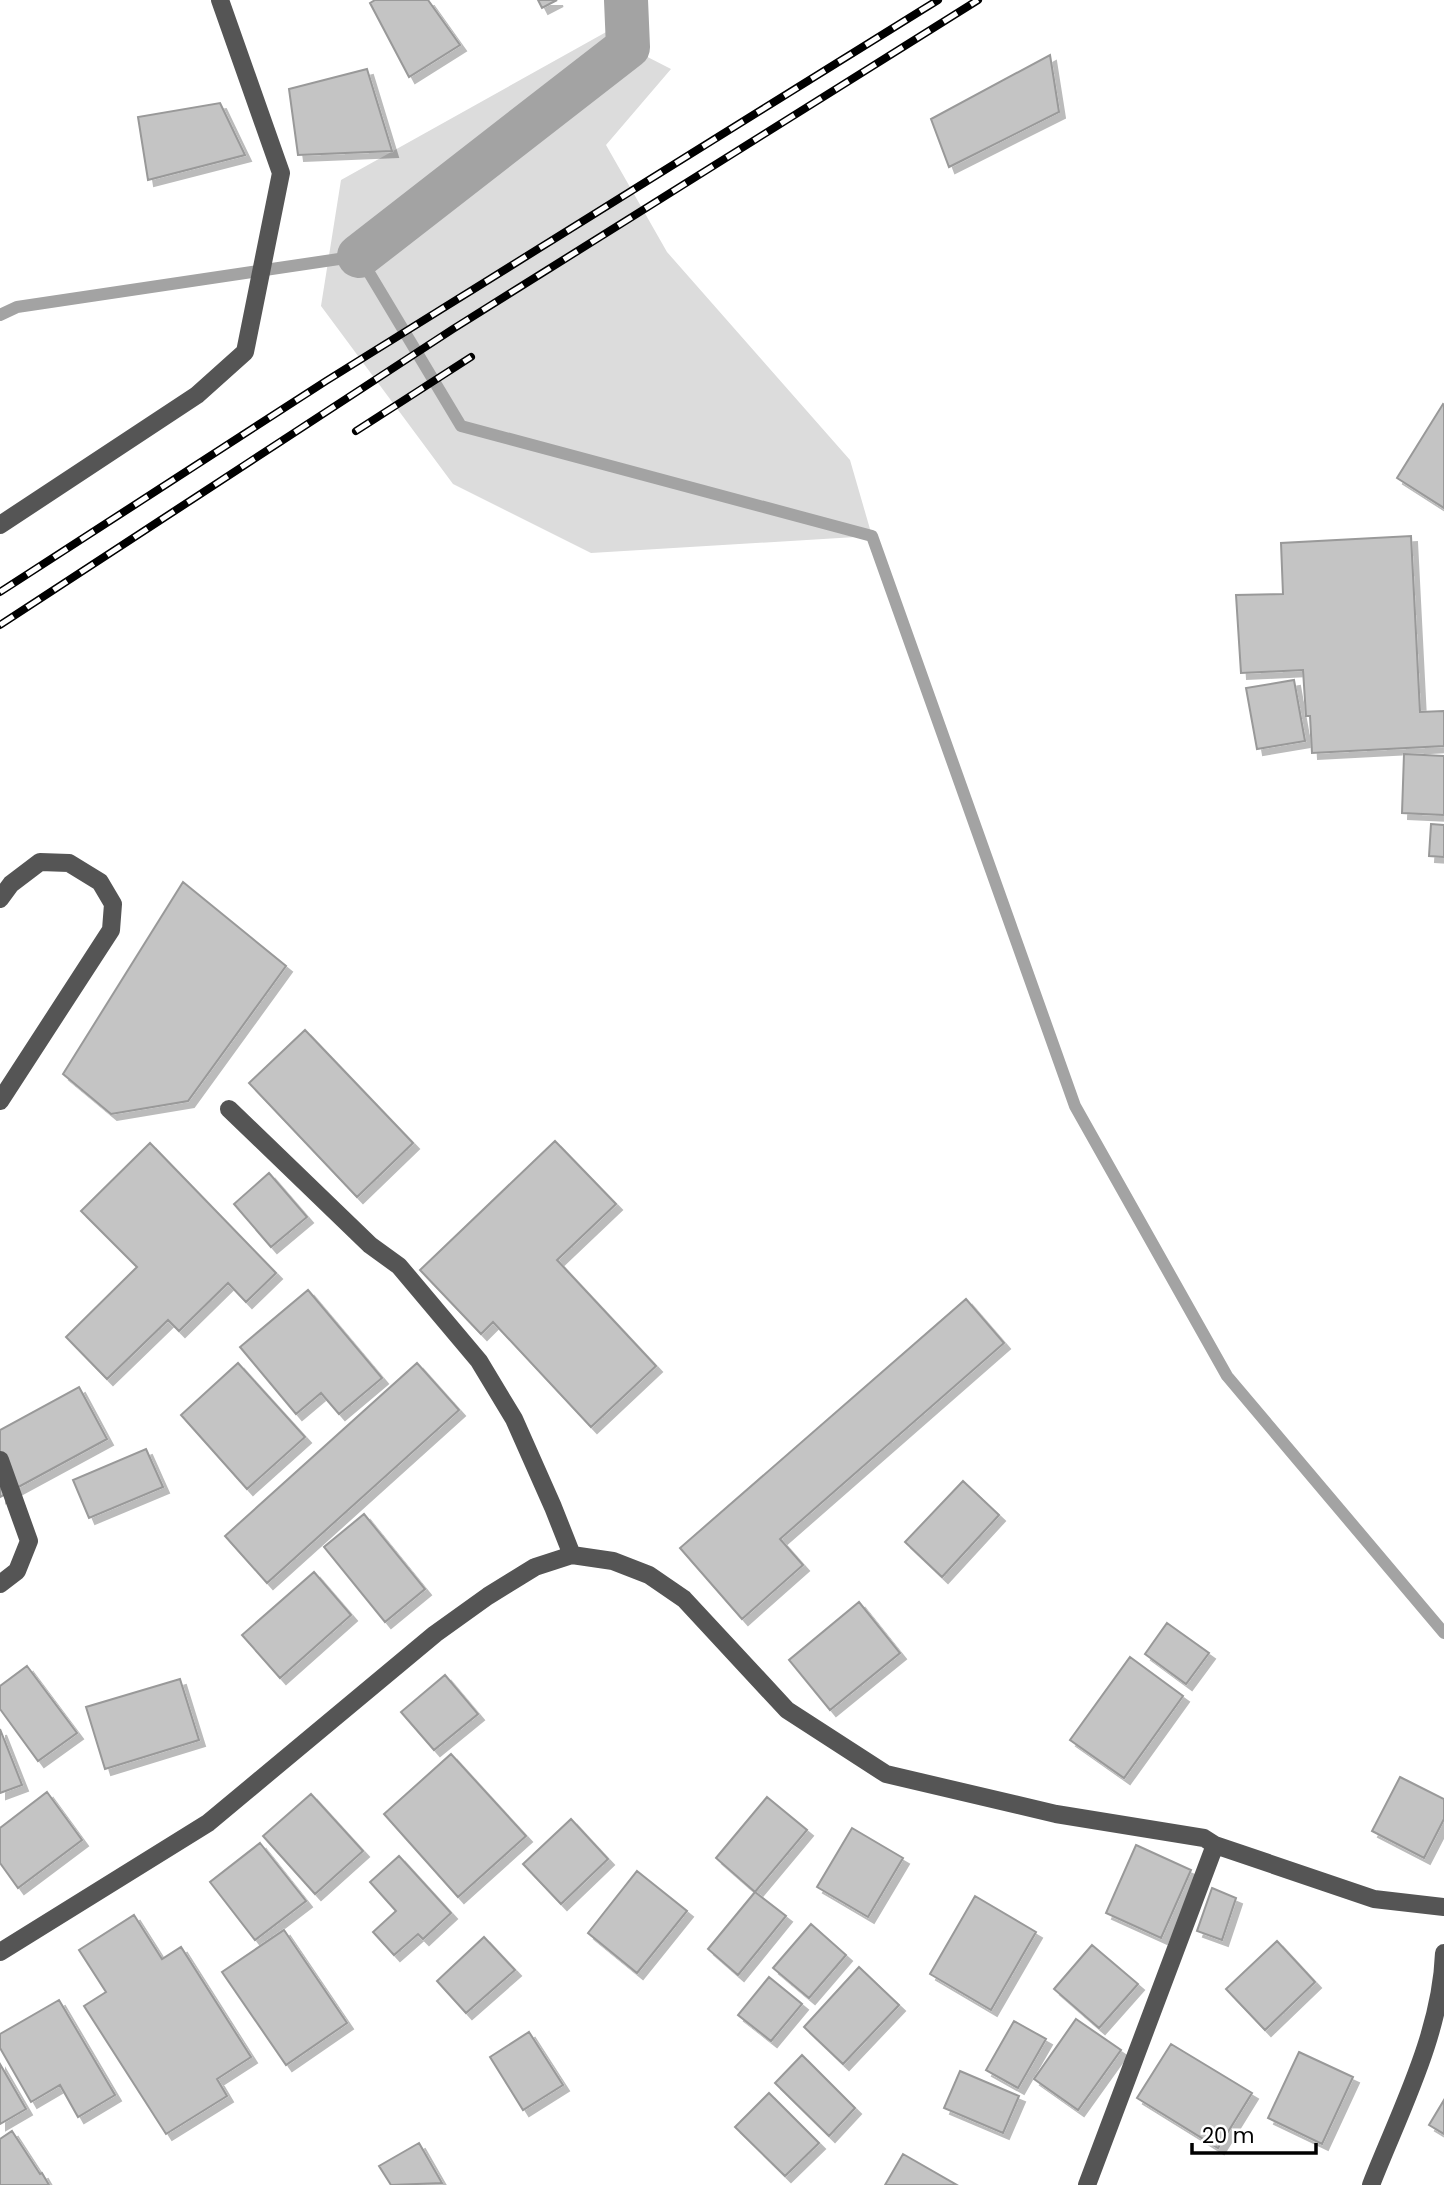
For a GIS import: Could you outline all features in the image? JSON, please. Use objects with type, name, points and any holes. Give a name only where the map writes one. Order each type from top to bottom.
[{"type":"street","points":[[0,524],[197,395],[245,352],[282,173],[220,0]]},
{"type":"street","points":[[0,899],[11,884],[40,862],[69,863],[100,882],[113,904],[111,930],[0,1101]]},
{"type":"street","points":[[229,1109],[370,1245],[400,1266],[479,1361],[514,1419],[572,1555]]},
{"type":"street","points":[[0,1460],[29,1541],[17,1571],[0,1584]]},
{"type":"street","points":[[0,1952],[208,1823],[435,1634],[488,1596],[535,1566],[572,1555],[613,1562],[637,1570],[676,1593],[787,1710],[886,1774],[1056,1814],[1204,1838],[1215,1845],[1374,1899],[1444,1908]]},
{"type":"street","points":[[1087,2185],[1215,1845]]},
{"type":"street","points":[[1371,2185],[1425,2050],[1443,1985],[1444,1953]]},
{"type":"shaded area","points":[[608,31],[628,47],[671,69],[606,145],[667,252],[850,460],[872,536],[591,553],[453,484],[321,306],[341,180]]},
{"type":"building","points":[[375,0],[428,0],[460,45],[409,77],[370,3]]},
{"type":"building","points":[[538,0],[557,0],[542,8]]},
{"type":"building","points":[[1050,55],[1059,112],[949,167],[931,119]]},
{"type":"building","points":[[367,69],[392,151],[298,155],[289,89]]},
{"type":"building","points":[[220,103],[245,155],[148,180],[138,117]]},
{"type":"building","points":[[1444,405],[1444,508],[1397,478]]},
{"type":"building","points":[[1411,536],[1420,712],[1444,711],[1444,746],[1312,753],[1303,670],[1241,673],[1236,595],[1283,594],[1281,543]]},
{"type":"building","points":[[1294,680],[1305,741],[1257,749],[1246,688]]},
{"type":"building","points":[[1404,754],[1444,756],[1444,815],[1402,813]]},
{"type":"building","points":[[1431,824],[1444,825],[1444,857],[1429,856]]},
{"type":"building","points":[[183,882],[286,966],[188,1101],[111,1114],[63,1074]]},
{"type":"building","points":[[305,1030],[413,1143],[357,1197],[249,1083]]},
{"type":"building","points":[[555,1141],[616,1204],[557,1260],[656,1366],[591,1427],[493,1322],[481,1334],[420,1270]]},
{"type":"building","points":[[150,1143],[276,1273],[246,1302],[228,1283],[179,1331],[168,1320],[107,1379],[66,1337],[137,1267],[81,1211]]},
{"type":"building","points":[[269,1173],[307,1217],[271,1247],[234,1204]]},
{"type":"building","points":[[308,1290],[382,1378],[339,1414],[321,1393],[296,1414],[240,1347]]},
{"type":"building","points":[[966,1299],[1004,1343],[780,1539],[803,1565],[742,1619],[680,1548]]},
{"type":"building","points":[[238,1363],[305,1437],[247,1489],[181,1415]]},
{"type":"building","points":[[417,1363],[459,1410],[267,1583],[225,1536]]},
{"type":"building","points":[[79,1387],[107,1439],[0,1497],[0,1430]]},
{"type":"building","points":[[146,1449],[163,1487],[89,1518],[73,1480]]},
{"type":"building","points":[[963,1481],[999,1515],[942,1577],[905,1542]]},
{"type":"building","points":[[364,1514],[425,1589],[385,1622],[324,1547]]},
{"type":"building","points":[[314,1572],[351,1615],[280,1678],[242,1635]]},
{"type":"building","points":[[859,1602],[900,1653],[830,1710],[789,1660]]},
{"type":"building","points":[[1167,1623],[1209,1653],[1186,1684],[1145,1654]]},
{"type":"building","points":[[1130,1657],[1183,1696],[1124,1778],[1070,1740]]},
{"type":"building","points":[[27,1666],[77,1733],[38,1761],[0,1709],[0,1686]]},
{"type":"building","points":[[445,1675],[478,1714],[434,1750],[401,1712]]},
{"type":"building","points":[[180,1679],[199,1740],[105,1769],[86,1707]]},
{"type":"building","points":[[0,1729],[22,1785],[0,1793]]},
{"type":"building","points":[[451,1754],[526,1836],[458,1897],[384,1814]]},
{"type":"building","points":[[1400,1777],[1444,1799],[1444,1819],[1424,1858],[1372,1831]]},
{"type":"building","points":[[47,1792],[82,1840],[18,1888],[0,1863],[0,1828]]},
{"type":"building","points":[[311,1794],[363,1851],[315,1894],[263,1836]]},
{"type":"building","points":[[767,1797],[807,1830],[755,1892],[716,1858]]},
{"type":"building","points":[[571,1819],[608,1859],[561,1904],[523,1864]]},
{"type":"building","points":[[852,1828],[903,1858],[868,1917],[817,1887]]},
{"type":"building","points":[[260,1843],[306,1901],[255,1940],[210,1882]]},
{"type":"building","points":[[1136,1845],[1191,1870],[1161,1938],[1106,1913]]},
{"type":"building","points":[[399,1856],[451,1913],[423,1939],[418,1934],[394,1955],[373,1932],[396,1911],[370,1882]]},
{"type":"building","points":[[637,1871],[687,1911],[637,1973],[588,1933]]},
{"type":"building","points":[[1212,1888],[1236,1898],[1222,1940],[1197,1931]]},
{"type":"building","points":[[755,1892],[786,1916],[738,1975],[708,1949]]},
{"type":"building","points":[[975,1896],[1036,1932],[991,2010],[930,1974]]},
{"type":"building","points":[[134,1915],[162,1959],[181,1947],[251,2057],[217,2079],[227,2096],[166,2134],[84,2006],[106,1992],[79,1950]]},
{"type":"building","points":[[811,1924],[846,1955],[809,1998],[773,1968]]},
{"type":"building","points":[[284,1930],[347,2023],[286,2065],[222,1972]]},
{"type":"building","points":[[484,1937],[515,1970],[466,2013],[437,1981]]},
{"type":"building","points":[[1277,1941],[1315,1982],[1265,2030],[1226,1989]]},
{"type":"building","points":[[1092,1945],[1138,1984],[1099,2028],[1054,1989]]},
{"type":"building","points":[[859,1967],[899,2005],[843,2064],[804,2027]]},
{"type":"building","points":[[769,1977],[802,2004],[771,2041],[738,2015]]},
{"type":"building","points":[[59,2000],[115,2095],[78,2117],[60,2085],[31,2102],[0,2048],[0,2034]]},
{"type":"building","points":[[1076,2019],[1121,2050],[1078,2110],[1034,2079]]},
{"type":"building","points":[[1014,2021],[1046,2039],[1018,2088],[986,2070]]},
{"type":"building","points":[[529,2032],[563,2085],[523,2110],[490,2057]]},
{"type":"building","points":[[1171,2044],[1252,2093],[1218,2148],[1137,2098]]},
{"type":"building","points":[[1299,2052],[1353,2077],[1322,2144],[1268,2118]]},
{"type":"building","points":[[802,2055],[855,2108],[829,2136],[775,2083]]},
{"type":"building","points":[[0,2064],[26,2109],[0,2124]]},
{"type":"building","points":[[960,2071],[1019,2096],[1003,2133],[944,2108]]},
{"type":"building","points":[[769,2093],[819,2143],[785,2176],[735,2127]]},
{"type":"building","points":[[1444,2100],[1444,2134],[1429,2125]]},
{"type":"building","points":[[12,2131],[49,2185],[0,2185],[0,2139]]},
{"type":"building","points":[[419,2143],[442,2183],[391,2185],[379,2166]]},
{"type":"building","points":[[903,2154],[957,2185],[885,2185]]},
{"type":"waterway","points":[[359,256],[628,47],[626,0]]},
{"type":"waterway","points":[[0,315],[17,307],[359,256],[461,426],[872,536],[1075,1106],[1227,1376],[1444,1633]]},
{"type":"railway","points":[[0,592],[326,381],[938,0]]},
{"type":"railway","points":[[0,625],[453,329],[978,0]]},
{"type":"railway","points":[[356,431],[471,357]]}]
